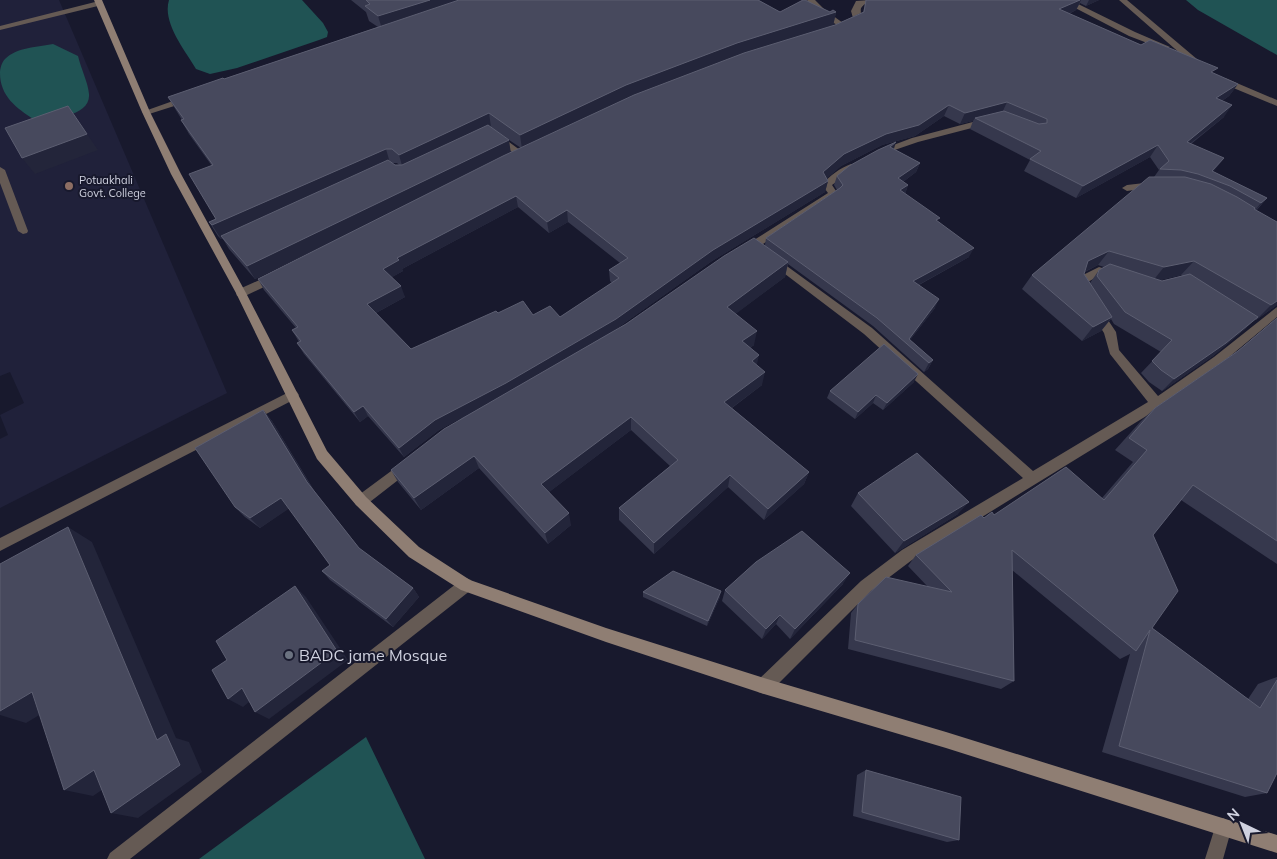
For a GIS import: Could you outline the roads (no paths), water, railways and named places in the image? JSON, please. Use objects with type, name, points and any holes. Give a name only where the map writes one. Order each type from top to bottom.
[{"type":"street","points":[[811,0],[822,12],[842,26]]},
{"type":"street","points":[[829,33],[857,19],[855,11],[859,3],[866,0]]},
{"type":"street","points":[[1064,0],[1132,34],[1186,55]]},
{"type":"street","points":[[1123,0],[1210,74],[1277,104]]},
{"type":"street","points":[[0,28],[99,2],[146,112],[176,174],[221,246],[241,293],[322,455],[361,501],[414,552],[466,585],[606,635],[764,686],[946,740],[1277,844]]},
{"type":"street","points":[[146,112],[192,97]]},
{"type":"street","points":[[742,251],[833,194],[827,185],[835,177],[864,160],[916,140],[1000,118]]},
{"type":"street","points":[[483,136],[492,132],[525,153],[508,161]]},
{"type":"street","points":[[0,170],[24,231]]},
{"type":"street","points":[[1127,188],[1161,185]]},
{"type":"street","points":[[758,242],[757,249],[868,331],[1033,479]]},
{"type":"street","points":[[1127,279],[1099,272],[1083,280],[1081,289],[1110,332],[1114,351],[1157,404]]},
{"type":"street","points":[[241,293],[283,273]]},
{"type":"street","points":[[764,686],[866,586],[907,555],[1157,404],[1218,360],[1252,325],[1277,311]]},
{"type":"street","points":[[0,544],[292,395]]},
{"type":"street","points":[[361,501],[414,460]]},
{"type":"street","points":[[116,859],[466,585]]},
{"type":"street","points":[[1214,859],[1222,826]]},
{"type":"place","name":"Potuakhali Govt. College","points":[[69,186]]},
{"type":"place","name":"BADC jame Mosque","points":[[289,655]]}]
